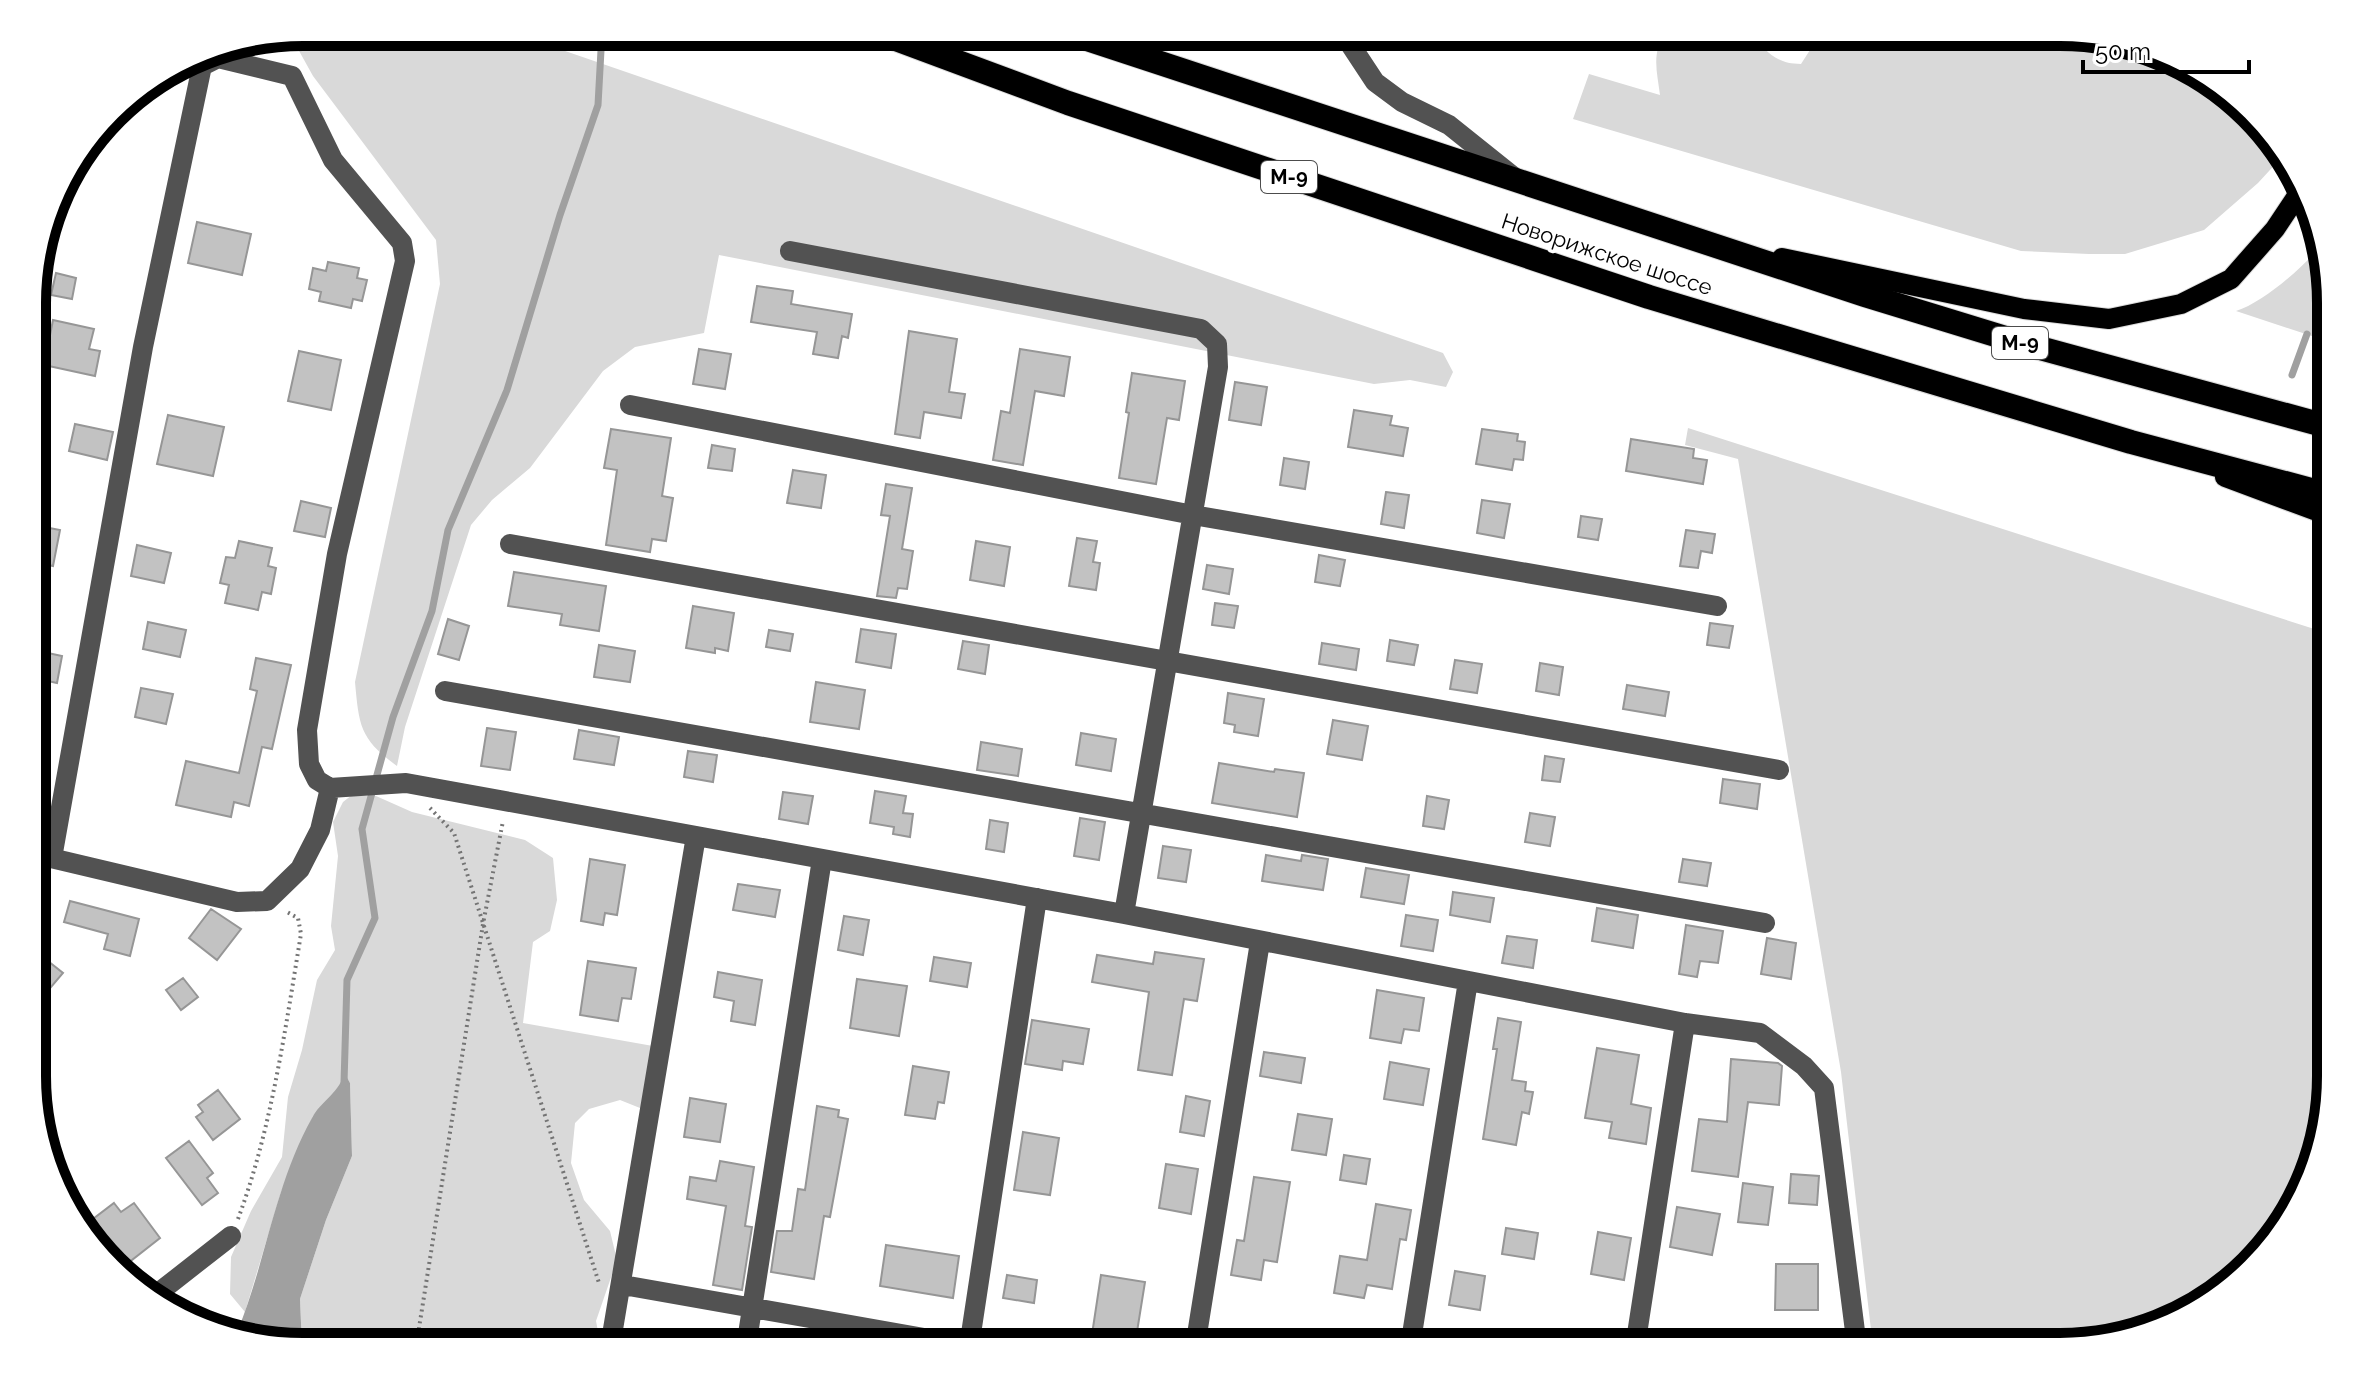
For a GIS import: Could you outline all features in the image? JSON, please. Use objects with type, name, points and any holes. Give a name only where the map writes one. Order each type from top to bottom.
[{"type":"highway","name":"Новорижское шоссе","points":[[916,47],[1068,103],[1649,297],[2131,442],[2316,491]]},
{"type":"highway","name":"Новорижское шоссе","points":[[1111,47],[2025,344],[2316,423]]},
{"type":"main road","name":"М-9","points":[[1714,244],[2024,309],[2109,319],[2181,304],[2231,279],[2275,229],[2294,200]]},
{"type":"main road","name":"М-9","points":[[2131,442],[2316,511]]},
{"type":"street","points":[[1352,46],[1375,82],[1402,102],[1449,125],[1518,179]]},
{"type":"street","points":[[224,59],[292,76],[333,160],[402,243],[405,261],[337,554],[307,730],[309,764],[317,780],[330,788],[398,783],[507,801],[1124,914],[1685,1023],[1760,1033],[1804,1066],[1824,1088],[1855,1332]]},
{"type":"street","points":[[46,841],[202,68]]},
{"type":"street","points":[[790,251],[1201,329],[1217,344],[1218,367],[1124,914]]},
{"type":"street","points":[[630,405],[1193,515],[1717,606]]},
{"type":"street","points":[[510,544],[1779,770]]},
{"type":"street","points":[[445,691],[1765,923]]},
{"type":"street","points":[[46,857],[237,902],[267,901],[300,869],[320,830],[330,788]]},
{"type":"street","points":[[613,1333],[696,836]]},
{"type":"street","points":[[748,1333],[822,859]]},
{"type":"street","points":[[973,1333],[1037,898]]},
{"type":"street","points":[[1197,1332],[1260,942]]},
{"type":"street","points":[[1412,1332],[1468,981]]},
{"type":"street","points":[[1637,1332],[1685,1023]]},
{"type":"street","points":[[162,1290],[231,1236]]},
{"type":"street","points":[[623,1285],[890,1333]]},
{"type":"path","points":[[398,783],[454,833],[615,1323]]},
{"type":"path","points":[[418,1333],[483,924],[507,801]]},
{"type":"path","points":[[231,1236],[253,1178],[275,1086],[301,934],[298,918],[267,901]]},
{"type":"shaded area","points":[[1763,46],[1784,62],[1801,64],[1810,46],[2093,48],[2126,55],[2188,80],[2242,121],[2276,164],[2204,230],[2125,254],[2021,251],[1573,119],[1589,74],[1660,95],[1658,47]]},
{"type":"shaded area","points":[[553,47],[1443,353],[1453,372],[1446,387],[1410,380],[1374,384],[719,255],[704,333],[635,347],[603,371],[530,468],[492,500],[471,525],[405,727],[397,766],[375,748],[364,730],[355,682],[440,284],[436,240],[313,76],[298,49]]},
{"type":"shaded area","points":[[2312,255],[2316,337],[2236,311],[2257,301]]},
{"type":"shaded area","points":[[1688,428],[2316,630],[2316,1092],[2312,1126],[2297,1174],[2283,1204],[2264,1232],[2242,1258],[2188,1299],[2142,1319],[2110,1328],[2076,1332],[1871,1332],[1841,1072],[1738,459],[1685,445]]},
{"type":"shaded area","points":[[352,795],[376,796],[412,812],[525,840],[553,858],[557,900],[550,931],[533,942],[523,1023],[653,1046],[645,1110],[620,1100],[589,1109],[575,1123],[571,1163],[584,1200],[610,1231],[617,1260],[596,1321],[598,1333],[301,1333],[300,1299],[326,1220],[352,1156],[350,1083],[345,1075],[338,1090],[313,1116],[281,1192],[245,1312],[230,1294],[231,1257],[251,1211],[282,1157],[288,1097],[317,980],[335,950],[331,926],[338,856],[333,822],[343,802]]},
{"type":"shaded area","points":[[345,1074],[350,1083],[352,1156],[326,1220],[300,1299],[301,1333],[240,1325],[299,1143],[316,1112]]},
{"type":"building","points":[[197,222],[251,234],[242,275],[188,263]]},
{"type":"building","points":[[328,262],[359,268],[357,278],[367,280],[362,301],[353,299],[351,308],[319,301],[321,292],[309,289],[313,268],[326,271]]},
{"type":"building","points":[[56,273],[76,278],[72,299],[51,295]]},
{"type":"building","points":[[757,286],[793,291],[791,304],[852,314],[848,338],[842,336],[838,358],[813,354],[817,332],[751,322]]},
{"type":"building","points":[[53,320],[94,329],[89,349],[100,351],[95,376],[46,365]]},
{"type":"building","points":[[909,331],[957,339],[949,392],[965,394],[961,418],[924,412],[920,438],[895,434]]},
{"type":"building","points":[[699,349],[731,354],[725,389],[693,384]]},
{"type":"building","points":[[1020,349],[1070,357],[1064,396],[1035,391],[1023,465],[993,460],[1001,411],[1010,413]]},
{"type":"building","points":[[299,351],[341,360],[331,410],[288,401]]},
{"type":"building","points":[[1132,373],[1185,381],[1179,420],[1167,418],[1156,484],[1119,478]]},
{"type":"building","points":[[1235,382],[1267,387],[1261,425],[1229,420]]},
{"type":"building","points":[[1354,410],[1392,416],[1390,425],[1408,428],[1403,456],[1348,447]]},
{"type":"building","points":[[168,415],[224,427],[213,476],[157,464]]},
{"type":"building","points":[[75,424],[113,432],[107,460],[69,451]]},
{"type":"building","points":[[611,429],[671,438],[662,496],[673,498],[666,541],[652,539],[650,552],[606,545],[617,470],[604,468]]},
{"type":"building","points":[[1482,429],[1518,434],[1517,441],[1525,442],[1523,460],[1514,459],[1512,470],[1476,464]]},
{"type":"building","points":[[1631,439],[1694,449],[1693,458],[1707,460],[1703,484],[1626,471]]},
{"type":"building","points":[[712,445],[735,449],[732,471],[708,468]]},
{"type":"building","points":[[1284,458],[1309,462],[1305,489],[1280,485]]},
{"type":"building","points":[[793,470],[826,475],[821,508],[787,503]]},
{"type":"building","points":[[886,484],[912,488],[902,549],[913,551],[907,589],[898,588],[896,598],[877,596],[890,516],[881,515]]},
{"type":"building","points":[[1386,492],[1409,495],[1404,528],[1381,524]]},
{"type":"building","points":[[1482,500],[1510,504],[1504,538],[1477,533]]},
{"type":"building","points":[[301,501],[331,508],[325,537],[294,531]]},
{"type":"building","points":[[1581,516],[1602,519],[1598,540],[1578,537]]},
{"type":"building","points":[[46,527],[60,530],[53,566],[46,565]]},
{"type":"building","points":[[1686,530],[1715,534],[1712,553],[1701,551],[1698,568],[1680,566]]},
{"type":"building","points":[[1077,538],[1097,541],[1093,562],[1100,563],[1096,590],[1069,586]]},
{"type":"building","points":[[239,541],[272,548],[268,566],[276,568],[271,594],[262,592],[258,610],[225,603],[229,585],[220,583],[226,557],[235,558]]},
{"type":"building","points":[[976,541],[1010,547],[1004,586],[970,580]]},
{"type":"building","points":[[137,545],[171,553],[164,583],[131,576]]},
{"type":"building","points":[[1319,555],[1345,560],[1340,586],[1315,582]]},
{"type":"building","points":[[1207,565],[1233,569],[1229,594],[1203,589]]},
{"type":"building","points":[[514,572],[606,586],[599,631],[560,625],[562,614],[508,606]]},
{"type":"building","points":[[1215,603],[1238,606],[1234,628],[1212,625]]},
{"type":"building","points":[[693,606],[734,613],[728,651],[715,648],[715,653],[686,648]]},
{"type":"building","points":[[448,619],[469,626],[459,660],[438,654]]},
{"type":"building","points":[[148,622],[186,630],[180,657],[143,649]]},
{"type":"building","points":[[1710,623],[1733,626],[1729,648],[1707,645]]},
{"type":"building","points":[[861,629],[896,634],[891,668],[856,662]]},
{"type":"building","points":[[769,630],[793,634],[790,651],[766,647]]},
{"type":"building","points":[[1390,640],[1418,645],[1414,665],[1387,661]]},
{"type":"building","points":[[963,641],[989,645],[985,674],[958,669]]},
{"type":"building","points":[[1322,643],[1359,649],[1356,670],[1319,664]]},
{"type":"building","points":[[599,645],[635,651],[630,682],[594,677]]},
{"type":"building","points":[[46,653],[62,656],[57,683],[46,681]]},
{"type":"building","points":[[256,658],[291,665],[272,749],[262,747],[249,806],[234,802],[231,817],[176,805],[186,761],[239,773],[257,691],[250,689]]},
{"type":"building","points":[[1455,660],[1482,664],[1477,693],[1450,689]]},
{"type":"building","points":[[1540,663],[1563,667],[1559,695],[1536,691]]},
{"type":"building","points":[[816,682],[865,690],[859,729],[810,722]]},
{"type":"building","points":[[1627,685],[1669,692],[1665,716],[1623,709]]},
{"type":"building","points":[[141,688],[173,694],[166,724],[135,717]]},
{"type":"building","points":[[1228,693],[1264,699],[1258,736],[1234,732],[1235,725],[1224,723]]},
{"type":"building","points":[[1333,720],[1368,726],[1362,760],[1327,754]]},
{"type":"building","points":[[487,728],[516,732],[510,770],[481,766]]},
{"type":"building","points":[[579,730],[619,737],[614,765],[574,759]]},
{"type":"building","points":[[1081,733],[1116,739],[1111,771],[1076,765]]},
{"type":"building","points":[[981,742],[1022,749],[1018,776],[977,770]]},
{"type":"building","points":[[688,751],[717,755],[713,782],[684,777]]},
{"type":"building","points":[[1545,756],[1564,759],[1560,782],[1542,780]]},
{"type":"building","points":[[1219,763],[1274,772],[1275,769],[1304,773],[1297,817],[1212,803]]},
{"type":"building","points":[[1723,779],[1760,784],[1757,809],[1720,803]]},
{"type":"building","points":[[875,791],[906,796],[903,813],[913,814],[910,837],[893,834],[894,827],[870,823]]},
{"type":"building","points":[[783,792],[813,796],[808,824],[779,819]]},
{"type":"building","points":[[1427,796],[1449,800],[1444,829],[1423,826]]},
{"type":"building","points":[[1530,813],[1555,817],[1550,846],[1525,842]]},
{"type":"building","points":[[1080,818],[1105,822],[1099,860],[1074,856]]},
{"type":"building","points":[[990,820],[1008,823],[1004,852],[986,849]]},
{"type":"building","points":[[1163,846],[1191,850],[1186,882],[1158,878]]},
{"type":"building","points":[[1266,855],[1301,861],[1302,855],[1328,859],[1323,890],[1262,881]]},
{"type":"building","points":[[590,859],[625,865],[617,915],[605,913],[603,925],[581,921]]},
{"type":"building","points":[[1683,859],[1711,863],[1707,886],[1679,882]]},
{"type":"building","points":[[1366,868],[1409,875],[1404,904],[1361,897]]},
{"type":"building","points":[[738,884],[780,890],[775,917],[733,910]]},
{"type":"building","points":[[1453,892],[1494,898],[1490,922],[1450,915]]},
{"type":"building","points":[[70,901],[139,919],[130,956],[104,949],[108,934],[64,922]]},
{"type":"building","points":[[1597,908],[1638,915],[1633,948],[1592,941]]},
{"type":"building","points":[[211,909],[241,929],[217,960],[189,938]]},
{"type":"building","points":[[1406,915],[1438,920],[1433,951],[1401,946]]},
{"type":"building","points":[[844,916],[869,920],[863,955],[838,950]]},
{"type":"building","points":[[1686,925],[1723,931],[1718,963],[1700,961],[1697,977],[1679,974]]},
{"type":"building","points":[[1507,936],[1537,940],[1533,968],[1502,963]]},
{"type":"building","points":[[1767,938],[1796,943],[1791,979],[1761,974]]},
{"type":"building","points":[[1155,952],[1204,959],[1197,1001],[1184,999],[1172,1075],[1138,1070],[1149,992],[1092,982],[1097,955],[1153,964]]},
{"type":"building","points":[[934,957],[971,963],[967,987],[930,981]]},
{"type":"building","points":[[46,960],[63,973],[46,993]]},
{"type":"building","points":[[588,961],[636,968],[631,999],[622,998],[618,1021],[580,1015]]},
{"type":"building","points":[[718,972],[762,980],[755,1025],[731,1021],[734,1001],[714,997]]},
{"type":"building","points":[[183,978],[198,997],[181,1010],[166,990]]},
{"type":"building","points":[[857,979],[907,986],[899,1036],[850,1028]]},
{"type":"building","points":[[1377,990],[1424,998],[1419,1031],[1404,1029],[1401,1043],[1370,1038]]},
{"type":"building","points":[[1498,1018],[1521,1022],[1512,1080],[1526,1082],[1525,1091],[1533,1092],[1529,1114],[1522,1112],[1516,1145],[1483,1139],[1497,1049],[1493,1049]]},
{"type":"building","points":[[1032,1020],[1089,1029],[1083,1064],[1063,1061],[1062,1070],[1025,1064]]},
{"type":"building","points":[[1597,1048],[1639,1055],[1631,1104],[1651,1108],[1646,1144],[1609,1138],[1612,1122],[1585,1118]]},
{"type":"building","points":[[1264,1052],[1305,1058],[1301,1083],[1260,1076]]},
{"type":"building","points":[[1731,1059],[1778,1063],[1782,1066],[1779,1105],[1748,1102],[1738,1177],[1692,1171],[1699,1119],[1727,1122]]},
{"type":"building","points":[[1390,1062],[1429,1069],[1423,1105],[1384,1099]]},
{"type":"building","points":[[913,1066],[949,1072],[944,1103],[938,1102],[935,1119],[905,1115]]},
{"type":"building","points":[[218,1090],[240,1119],[213,1140],[196,1117],[203,1112],[198,1105]]},
{"type":"building","points":[[1186,1096],[1210,1101],[1204,1136],[1180,1132]]},
{"type":"building","points":[[690,1098],[726,1104],[720,1142],[684,1137]]},
{"type":"building","points":[[817,1106],[839,1110],[838,1117],[848,1119],[830,1217],[824,1216],[814,1279],[771,1272],[777,1231],[792,1231],[798,1189],[805,1190]]},
{"type":"building","points":[[1298,1114],[1332,1119],[1326,1155],[1292,1150]]},
{"type":"building","points":[[1023,1132],[1059,1138],[1050,1195],[1014,1190]]},
{"type":"building","points":[[189,1141],[213,1173],[207,1178],[218,1193],[202,1205],[166,1158]]},
{"type":"building","points":[[1344,1155],[1370,1159],[1366,1184],[1340,1180]]},
{"type":"building","points":[[720,1161],[754,1167],[745,1226],[752,1227],[742,1290],[713,1285],[726,1206],[687,1199],[690,1177],[716,1181]]},
{"type":"building","points":[[1166,1164],[1198,1169],[1191,1214],[1159,1208]]},
{"type":"building","points":[[1791,1174],[1819,1176],[1817,1205],[1789,1203]]},
{"type":"building","points":[[1254,1177],[1290,1182],[1277,1262],[1264,1260],[1261,1280],[1231,1275],[1237,1240],[1244,1241]]},
{"type":"building","points":[[1743,1183],[1773,1187],[1768,1225],[1738,1222]]},
{"type":"building","points":[[114,1203],[121,1212],[134,1203],[160,1238],[128,1263],[91,1221]]},
{"type":"building","points":[[1376,1204],[1411,1210],[1406,1240],[1400,1239],[1392,1289],[1367,1285],[1364,1298],[1334,1293],[1340,1256],[1367,1260]]},
{"type":"building","points":[[1677,1207],[1720,1214],[1712,1255],[1670,1247]]},
{"type":"building","points":[[1506,1228],[1538,1233],[1534,1259],[1502,1254]]},
{"type":"building","points":[[1598,1232],[1631,1238],[1624,1280],[1591,1274]]},
{"type":"building","points":[[886,1245],[959,1256],[953,1298],[880,1286]]},
{"type":"building","points":[[1776,1264],[1818,1264],[1818,1310],[1775,1310]]},
{"type":"building","points":[[1455,1271],[1485,1276],[1480,1310],[1449,1305]]},
{"type":"building","points":[[1007,1275],[1037,1280],[1034,1303],[1003,1298]]},
{"type":"building","points":[[1101,1275],[1145,1282],[1137,1333],[1092,1333]]},
{"type":"waterway","points":[[344,1083],[347,980],[375,918],[362,829],[393,717],[432,611],[448,530],[507,390],[560,215],[598,105],[601,47]]},
{"type":"waterway","points":[[2292,375],[2307,334]]}]
